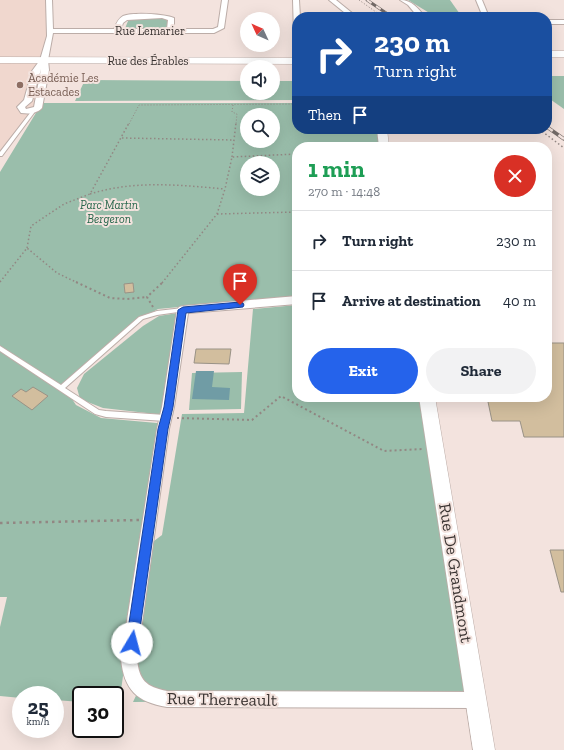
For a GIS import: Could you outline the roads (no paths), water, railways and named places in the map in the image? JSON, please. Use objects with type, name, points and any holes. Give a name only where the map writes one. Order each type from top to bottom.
[{"type":"street","points":[[32,111],[38,108],[46,70],[44,60],[50,31],[49,0]]},
{"type":"street","name":"Rue Lemarier","points":[[50,31],[211,31],[220,29],[225,0]]},
{"type":"street","points":[[296,0],[296,12]]},
{"type":"street","points":[[332,0],[348,12]]},
{"type":"street","points":[[403,0],[410,4],[417,12]]},
{"type":"street","points":[[479,0],[484,12]]},
{"type":"street","points":[[117,31],[120,22],[125,18],[165,16],[172,19],[170,31]]},
{"type":"street","points":[[552,22],[564,22]]},
{"type":"street","points":[[552,54],[564,54]]},
{"type":"street","name":"Rue des Érables","points":[[2,61],[292,61]]},
{"type":"street","points":[[183,310],[292,300]]},
{"type":"street","name":"Rue Therreault","points":[[183,310],[165,418],[129,659],[131,675],[134,682],[144,692],[151,696],[167,699],[476,700]]},
{"type":"street","name":"Rue De Grandmont","points":[[428,402],[484,750]]},
{"type":"lane","points":[[0,155],[32,111]]},
{"type":"lane","points":[[61,388],[134,323],[144,316],[183,310]]},
{"type":"lane","points":[[0,348],[97,412],[106,414],[165,418]]},
{"type":"water","points":[[196,371],[214,371],[212,387],[230,388],[229,400],[192,399]]},
{"type":"railway","points":[[367,0],[385,12]]},
{"type":"railway","points":[[552,131],[564,139]]},
{"type":"place","name":"Académie Les Estacades","points":[[20,85]]},
{"type":"park label","name":"Parc Martin Bergeron","points":[[109,212]]}]
